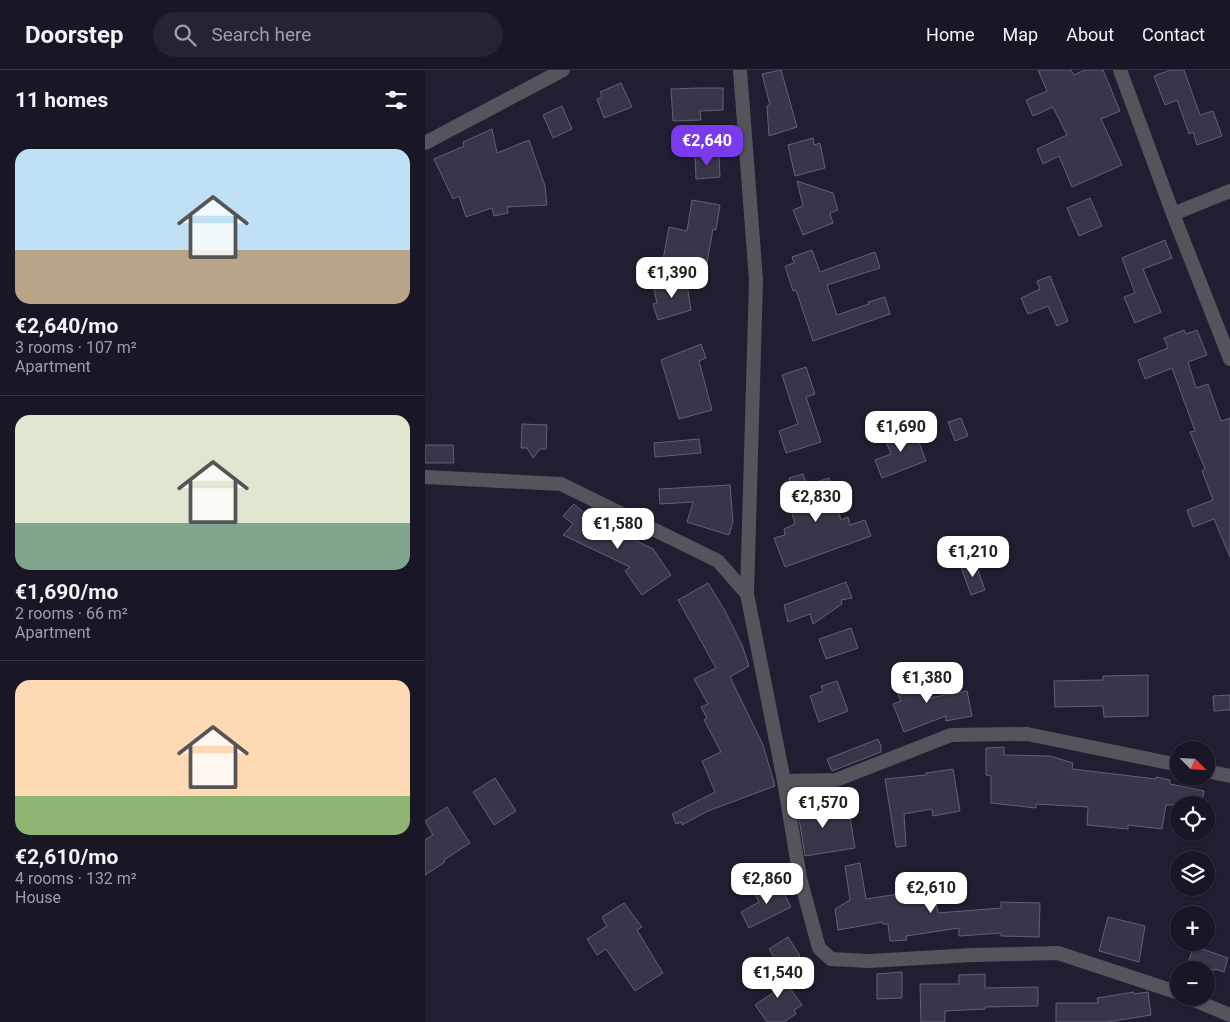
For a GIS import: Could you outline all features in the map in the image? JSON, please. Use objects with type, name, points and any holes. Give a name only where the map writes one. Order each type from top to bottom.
[{"type":"street","points":[[425,143],[563,70]]},
{"type":"street","points":[[740,70],[756,280],[747,594],[784,781],[800,878],[819,948],[831,960],[869,961],[973,955],[1058,953],[1170,990]]},
{"type":"street","points":[[1121,70],[1173,214],[1230,359]]},
{"type":"street","points":[[1173,214],[1230,191]]},
{"type":"street","points":[[425,477],[561,484],[718,561],[747,594]]},
{"type":"street","points":[[784,781],[836,780],[951,735],[1027,734],[1170,764]]},
{"type":"street","points":[[1215,773],[1230,776]]},
{"type":"street","points":[[1208,1006],[1230,1015]]},
{"type":"building","points":[[781,70],[797,127],[769,136],[767,106],[770,105],[762,74]]},
{"type":"building","points":[[1038,70],[1071,70],[1074,75],[1085,70],[1103,70],[1120,111],[1101,119],[1122,165],[1072,187],[1059,156],[1043,164],[1037,149],[1067,135],[1053,107],[1033,116],[1026,100],[1047,91]]},
{"type":"building","points":[[1170,70],[1184,70],[1200,115],[1213,111],[1222,136],[1197,145],[1193,132],[1189,134],[1177,100],[1165,105],[1154,76]]},
{"type":"building","points":[[621,83],[632,107],[604,118],[597,99],[602,97],[600,92]]},
{"type":"building","points":[[723,88],[723,110],[700,111],[701,120],[673,121],[671,89]]},
{"type":"building","points":[[562,106],[572,129],[553,138],[543,115]]},
{"type":"building","points":[[492,129],[497,153],[529,140],[545,186],[547,205],[507,207],[508,213],[494,216],[492,208],[466,217],[459,196],[453,199],[434,159],[464,146],[463,142]]},
{"type":"building","points":[[813,138],[814,145],[820,143],[825,168],[795,176],[788,145]]},
{"type":"building","points":[[719,155],[720,177],[696,179],[695,156]]},
{"type":"building","points":[[797,181],[833,193],[838,210],[830,213],[833,223],[803,235],[793,210],[803,206]]},
{"type":"building","points":[[1090,198],[1102,226],[1079,236],[1067,208]]},
{"type":"building","points":[[692,200],[720,205],[716,230],[713,229],[706,268],[663,260],[669,227],[687,231]]},
{"type":"building","points":[[1165,240],[1172,258],[1143,269],[1161,312],[1135,323],[1124,297],[1135,293],[1122,258]]},
{"type":"building","points":[[812,250],[820,272],[875,252],[880,268],[827,285],[837,315],[885,297],[890,314],[813,341],[796,290],[793,291],[785,266],[794,263],[792,257]]},
{"type":"building","points":[[1050,276],[1068,321],[1057,326],[1048,306],[1028,314],[1021,298],[1040,289],[1037,281]]},
{"type":"building","points":[[686,278],[691,310],[658,320],[653,304],[657,303],[653,285]]},
{"type":"building","points":[[1184,330],[1186,334],[1197,330],[1207,355],[1188,362],[1196,388],[1208,384],[1221,421],[1230,418],[1230,557],[1214,519],[1193,527],[1187,510],[1213,500],[1202,471],[1205,469],[1190,432],[1195,431],[1172,368],[1145,379],[1138,360],[1168,348],[1164,338]]},
{"type":"building","points":[[701,344],[706,358],[699,361],[712,410],[679,419],[661,360]]},
{"type":"building","points":[[806,367],[815,394],[806,397],[821,442],[786,453],[779,431],[798,424],[782,375]]},
{"type":"building","points":[[961,418],[968,436],[955,441],[948,422]]},
{"type":"building","points":[[522,424],[547,425],[546,449],[540,449],[533,458],[527,448],[521,448]]},
{"type":"building","points":[[913,426],[926,461],[882,478],[875,460],[891,454],[884,437]]},
{"type":"building","points":[[699,439],[701,453],[655,457],[654,443]]},
{"type":"building","points":[[425,445],[453,445],[454,463],[425,463]]},
{"type":"building","points":[[803,474],[807,485],[829,478],[841,520],[848,517],[850,525],[865,520],[871,536],[785,567],[774,538],[785,535],[784,529],[795,524],[786,491],[792,489],[789,478]]},
{"type":"building","points":[[730,485],[733,522],[729,535],[687,522],[693,502],[660,504],[659,489]]},
{"type":"building","points":[[574,504],[612,537],[615,530],[653,549],[671,575],[642,595],[625,571],[630,567],[563,535],[573,524],[563,516]]},
{"type":"building","points":[[975,562],[985,590],[971,595],[961,567]]},
{"type":"building","points":[[846,582],[852,598],[841,600],[842,604],[813,624],[810,614],[788,622],[784,605]]},
{"type":"building","points":[[708,583],[724,609],[742,645],[749,666],[730,677],[763,745],[775,786],[708,811],[682,825],[681,822],[676,824],[672,814],[715,792],[702,761],[721,752],[704,720],[707,718],[701,707],[708,704],[694,679],[716,668],[678,600]]},
{"type":"building","points":[[851,628],[858,648],[826,659],[819,639]]},
{"type":"building","points":[[914,672],[922,693],[926,691],[929,698],[967,691],[972,716],[946,721],[946,716],[904,732],[893,704],[901,701],[892,681]]},
{"type":"building","points":[[1148,675],[1148,716],[1104,717],[1103,706],[1055,707],[1054,681],[1103,680],[1103,676]]},
{"type":"building","points":[[837,681],[848,711],[819,722],[810,696],[823,691],[821,686]]},
{"type":"building","points":[[1230,695],[1230,710],[1214,711],[1213,696]]},
{"type":"building","points":[[878,739],[881,752],[832,771],[827,759]]},
{"type":"building","points":[[1004,747],[1004,755],[1050,756],[1073,763],[1072,769],[1156,779],[1156,777],[1170,780],[1170,786],[1204,791],[1203,796],[1170,796],[1170,805],[1166,805],[1162,829],[1128,825],[1128,829],[1087,825],[1088,807],[1036,804],[1036,808],[991,803],[991,776],[986,775],[986,748]]},
{"type":"building","points":[[953,769],[960,811],[933,816],[932,809],[904,814],[906,846],[896,847],[885,779],[926,775],[926,773]]},
{"type":"building","points":[[495,778],[516,811],[494,825],[473,792]]},
{"type":"building","points":[[809,791],[813,817],[849,811],[855,848],[805,856],[795,793]]},
{"type":"building","points":[[447,807],[470,843],[425,875],[425,840],[433,835],[425,821]]},
{"type":"building","points":[[860,863],[866,899],[934,890],[938,913],[1001,908],[1001,902],[1040,903],[1039,937],[1001,936],[1001,933],[959,936],[959,928],[906,936],[907,940],[890,941],[888,924],[883,924],[883,922],[838,930],[835,909],[850,900],[845,866]]},
{"type":"building","points":[[777,880],[791,907],[749,928],[741,912],[759,902],[754,892]]},
{"type":"building","points":[[624,903],[642,927],[637,930],[663,973],[635,991],[606,949],[597,955],[587,939],[607,926],[602,917]]},
{"type":"building","points":[[1108,917],[1145,926],[1139,962],[1099,951]]},
{"type":"building","points":[[788,937],[800,956],[780,967],[769,949]]},
{"type":"building","points":[[1192,951],[1208,951],[1228,958],[1224,972],[1215,969],[1215,961],[1188,961]]},
{"type":"building","points":[[774,966],[802,1005],[794,1010],[796,1014],[784,1022],[767,1022],[755,1005],[774,992],[763,973]]},
{"type":"building","points":[[902,972],[902,998],[877,999],[877,974]]},
{"type":"building","points":[[985,974],[985,988],[1038,987],[1038,1006],[985,1007],[985,1009],[945,1011],[945,1022],[921,1022],[920,984],[959,984],[959,975]]},
{"type":"building","points":[[1134,992],[1134,994],[1148,992],[1151,1015],[1107,1022],[1056,1022],[1056,1003],[1098,1003],[1097,998]]}]
